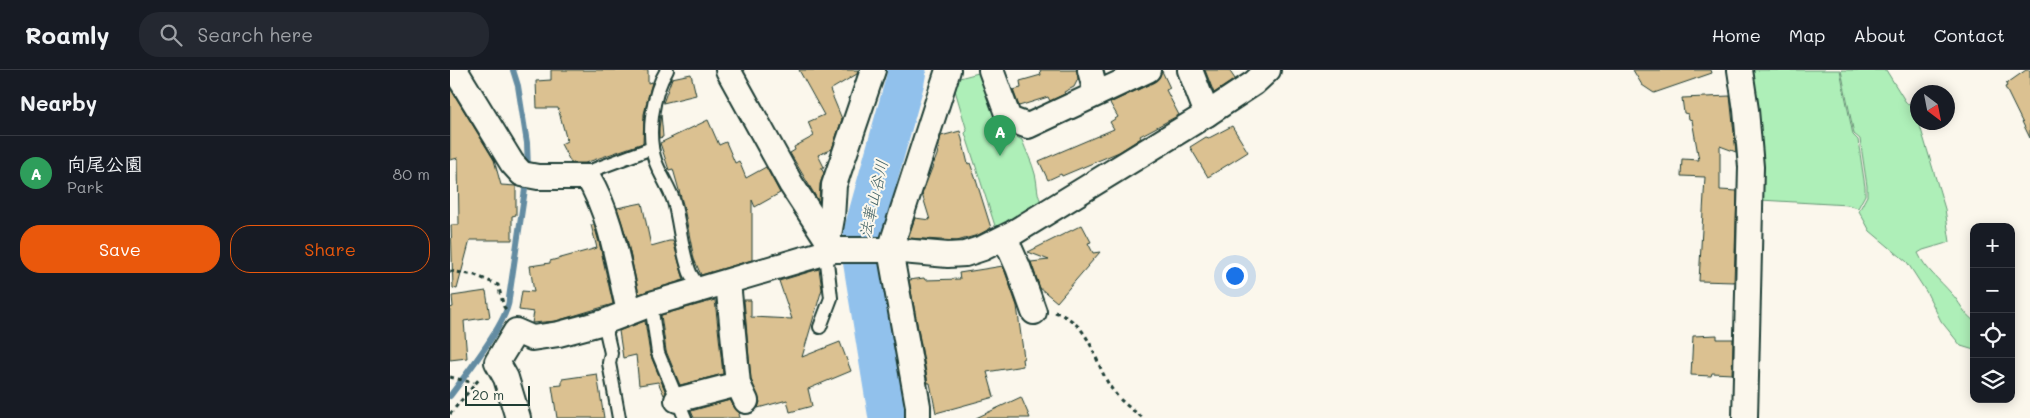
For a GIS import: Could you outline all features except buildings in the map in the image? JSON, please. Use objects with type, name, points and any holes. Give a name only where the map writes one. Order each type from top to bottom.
[{"type":"street","points":[[455,70],[512,163],[522,174],[538,177],[588,177],[599,195],[611,236],[628,311]]},
{"type":"street","points":[[728,70],[829,248]]},
{"type":"street","points":[[829,248],[834,185],[873,70]]},
{"type":"street","points":[[918,418],[918,406],[890,250],[948,70]]},
{"type":"street","points":[[991,70],[1009,119],[1028,126],[1148,70]]},
{"type":"street","points":[[1090,70],[1096,93]]},
{"type":"street","points":[[1190,70],[1207,114]]},
{"type":"street","points":[[518,418],[506,378],[497,362],[516,331],[532,338],[559,334],[604,322],[628,311],[728,282],[829,248],[890,250],[948,255],[965,254],[983,248],[1005,238],[1207,114],[1254,83],[1268,70]]},
{"type":"street","points":[[1740,70],[1751,167],[1745,418]]},
{"type":"street","points":[[1005,238],[1018,267],[1033,310]]},
{"type":"street","points":[[681,409],[742,392],[728,282]]},
{"type":"lane","points":[[667,70],[660,82],[655,102],[652,148],[655,162],[674,201],[689,271],[700,290]]},
{"type":"lane","points":[[588,177],[593,170],[652,148]]},
{"type":"lane","points":[[820,327],[830,298],[829,248]]},
{"type":"lane","points":[[651,304],[658,353],[681,409]]},
{"type":"lane","points":[[604,322],[611,353],[609,363],[619,418]]},
{"type":"path","points":[[450,271],[475,275],[498,285],[504,307]]},
{"type":"path","points":[[1033,310],[1056,312],[1076,324],[1087,339],[1114,392],[1143,418]]},
{"type":"path","points":[[450,414],[475,384],[452,377]]},
{"type":"green space","points":[[1749,70],[1840,70],[1853,135],[1858,140],[1865,187],[1865,195],[1858,208],[1848,205],[1760,200]]},
{"type":"green space","points":[[1841,70],[1886,70],[1907,104],[1910,105],[1910,130],[1921,130],[1945,209],[1950,242],[1918,253],[1970,318],[1970,349],[1961,346],[1941,321],[1927,293],[1907,262],[1870,231],[1859,211],[1867,196],[1867,186],[1860,139],[1854,134]]},
{"type":"green space","points":[[982,72],[998,127],[1022,140],[1034,170],[1038,194],[1043,205],[997,232],[965,133],[967,131],[952,80]]},
{"type":"waterway","points":[[450,396],[485,348],[502,320],[507,307],[528,169],[527,143],[518,86],[513,70]]},
{"type":"waterway","name":"法華山谷川","points":[[888,418],[862,259],[863,232],[907,70]]},
{"type":"place","name":"向尾公園","points":[[1000,156]]}]
